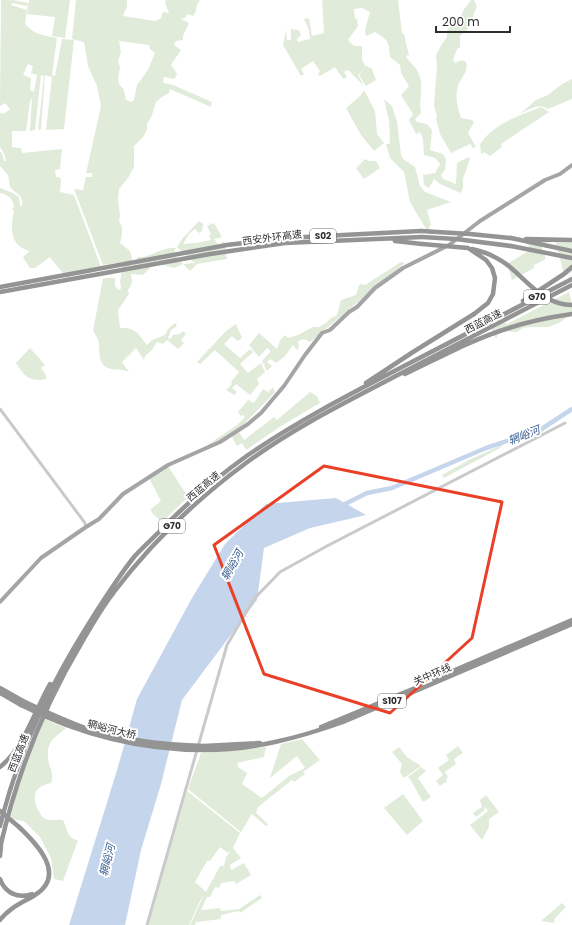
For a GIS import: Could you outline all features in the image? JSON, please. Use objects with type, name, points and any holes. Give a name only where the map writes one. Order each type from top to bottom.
[{"type":"highway","name":"西安外环高速","points":[[0,287],[224,245],[285,238],[421,231],[511,238],[572,250]]},
{"type":"highway","name":"西安外环高速","points":[[0,292],[226,252],[285,243],[327,240],[422,237],[456,239],[511,246],[572,258]]},
{"type":"highway","points":[[511,238],[572,240]]},
{"type":"highway","points":[[381,239],[468,248],[483,251],[492,255],[511,268],[536,291],[553,300],[566,305],[572,305]]},
{"type":"highway","points":[[343,398],[474,314],[491,299],[495,288],[495,278],[492,268],[486,260],[468,248]]},
{"type":"highway","points":[[503,318],[572,267]]},
{"type":"highway","name":"西蓝高速","points":[[503,318],[572,279]]},
{"type":"highway","name":"西蓝高速","points":[[0,826],[25,746],[52,686],[109,591],[135,556],[169,522],[206,488],[247,456],[293,426],[343,398],[482,328],[572,285]]},
{"type":"highway","points":[[342,404],[486,336],[539,319],[572,314]]},
{"type":"highway","name":"西蓝高速","points":[[0,848],[19,777],[46,709],[64,672],[113,593],[141,559],[167,531],[208,493],[248,462],[293,432],[482,328]]},
{"type":"highway","name":"关中环线","points":[[204,748],[272,741],[308,732],[342,719],[572,620]]},
{"type":"highway","name":"关中环线","points":[[204,748],[245,748],[309,734],[343,722],[572,624]]},
{"type":"highway","points":[[0,767],[18,746],[61,665],[73,649]]},
{"type":"highway","name":"S107","points":[[0,688],[22,703]]},
{"type":"highway","name":"S107","points":[[0,692],[22,703]]},
{"type":"highway","name":"辋峪河大桥","points":[[22,703],[74,724],[117,736],[155,743],[204,748]]},
{"type":"highway","points":[[0,812],[34,842],[43,852],[48,864],[48,877],[45,885],[40,891],[10,909],[0,920]]},
{"type":"highway","points":[[0,879],[10,893],[23,896],[30,895],[37,891],[44,880],[45,867],[42,856],[35,845],[19,828]]},
{"type":"highway","points":[[0,856],[3,833]]},
{"type":"main road","points":[[0,602],[41,558],[86,527],[100,520],[124,494],[168,466],[220,442],[248,424],[261,413],[284,386],[322,333],[330,330],[349,312],[357,307],[375,288],[403,268],[449,245],[480,221],[545,180],[560,174],[572,165]]},
{"type":"street","points":[[0,409],[85,523],[86,527]]},
{"type":"street","points":[[147,925],[227,645],[254,599],[280,572],[327,546],[565,423]]},
{"type":"highlighted area","points":[[324,466],[502,502],[472,638],[390,713],[264,674],[214,545]]},
{"type":"green space","points":[[1,0],[13,0],[29,3],[29,0],[70,0],[65,38],[52,36],[55,17],[27,14],[28,4],[27,6],[12,3],[11,5],[27,10],[25,24],[32,30],[39,34],[57,38],[52,75],[55,76],[62,39],[74,40],[64,129],[46,130],[52,77],[45,75],[41,129],[38,130],[44,76],[41,75],[35,130],[30,131],[32,98],[30,101],[26,131],[12,131],[12,147],[21,148],[22,153],[62,149],[60,169],[55,170],[56,177],[59,177],[61,180],[60,192],[74,195],[101,267],[95,272],[69,276],[69,280],[50,257],[35,268],[30,268],[23,257],[30,251],[23,249],[15,241],[12,230],[14,211],[12,209],[14,207],[8,196],[0,193],[0,188],[13,193],[19,197],[20,206],[22,206],[21,197],[10,187],[8,175],[0,166],[0,152],[2,153],[4,161],[6,161],[4,153],[0,147],[0,112],[2,114],[10,109],[5,103],[0,106]],"holes":[[[28,64],[33,66],[31,73],[37,75],[34,92],[30,90],[31,78],[23,75]]]},
{"type":"green space","points":[[76,0],[127,0],[127,6],[123,16],[155,21],[161,18],[163,12],[169,13],[165,3],[166,0],[200,0],[193,16],[188,14],[185,18],[181,19],[189,23],[183,36],[183,40],[176,41],[174,45],[181,50],[171,65],[177,75],[174,79],[164,77],[163,81],[164,83],[173,85],[212,102],[211,107],[170,89],[169,93],[156,102],[152,115],[147,124],[147,130],[143,137],[134,146],[134,167],[128,178],[119,189],[118,199],[120,215],[119,221],[122,229],[120,243],[130,251],[132,258],[131,268],[137,260],[137,257],[147,256],[171,248],[176,248],[174,252],[175,256],[183,264],[174,268],[160,264],[158,260],[143,275],[131,274],[132,282],[128,291],[129,294],[118,310],[120,328],[133,330],[147,345],[152,340],[165,335],[168,329],[175,323],[177,326],[171,330],[168,338],[170,339],[173,335],[180,334],[183,331],[186,334],[181,340],[184,343],[178,349],[167,340],[163,344],[157,342],[151,351],[145,356],[144,360],[136,348],[122,362],[129,372],[110,369],[104,365],[100,359],[98,340],[93,331],[103,278],[115,278],[115,286],[118,290],[121,289],[120,282],[123,262],[103,265],[74,189],[83,190],[86,177],[92,177],[92,173],[86,173],[101,106],[97,86],[88,66],[84,42],[72,39]],"holes":[[[119,41],[149,45],[150,49],[155,53],[148,70],[137,85],[134,100],[131,102],[126,100],[124,90],[119,84],[118,79],[120,67],[118,61],[121,52]]]},
{"type":"green space","points":[[322,0],[398,0],[402,33],[404,34],[409,56],[406,55],[406,57],[417,70],[421,82],[421,113],[415,119],[417,122],[427,124],[432,130],[430,150],[443,154],[446,159],[445,170],[441,175],[443,179],[456,184],[457,163],[469,157],[470,159],[463,179],[461,193],[440,184],[434,179],[429,188],[424,185],[423,175],[435,173],[440,164],[435,158],[424,155],[423,139],[420,132],[416,134],[409,120],[413,114],[401,95],[409,86],[401,73],[400,65],[390,57],[387,42],[383,37],[375,32],[366,36],[365,30],[370,12],[362,8],[354,9],[355,19],[357,19],[358,26],[348,40],[354,46],[362,46],[362,60],[366,67],[358,75],[364,86],[348,70],[344,72],[347,77],[343,79],[335,67],[320,76],[318,74],[320,71],[313,61],[301,69],[304,74],[301,76],[283,45],[286,30],[287,40],[291,40],[291,29],[299,30],[301,35],[297,39],[298,42],[310,39],[309,30],[304,19],[309,18],[312,36],[324,33]]},
{"type":"green space","points":[[471,0],[474,0],[477,6],[469,27],[460,36],[460,47],[457,49],[453,60],[455,63],[462,60],[466,62],[467,65],[466,71],[457,90],[457,102],[461,118],[472,120],[474,122],[468,133],[476,147],[473,148],[470,144],[451,153],[440,134],[434,106],[437,66],[436,55],[447,37],[449,27],[459,22],[463,11]]},
{"type":"green space","points":[[367,66],[372,69],[376,80],[366,86],[359,75]]},
{"type":"green space","points":[[572,79],[572,99],[548,109],[538,106],[520,114],[536,100],[548,95],[562,84]]},
{"type":"green space","points":[[364,90],[375,111],[377,134],[384,143],[374,151],[361,135],[346,108],[360,96]]},
{"type":"green space","points":[[384,99],[392,106],[397,121],[401,155],[403,159],[415,167],[420,186],[425,192],[451,202],[427,210],[431,225],[429,227],[433,235],[422,232],[426,229],[410,202],[404,172],[390,158],[386,144],[389,144],[390,141],[389,120]]},
{"type":"green space","points":[[541,107],[549,112],[501,144],[502,147],[490,156],[484,152],[481,154],[480,144],[500,125]]},
{"type":"green space","points":[[365,159],[369,161],[376,161],[380,168],[364,179],[356,168]]},
{"type":"green space","points":[[199,221],[203,224],[202,231],[199,233],[195,229],[189,234],[183,244],[211,240],[209,236],[211,234],[207,226],[214,223],[222,237],[214,239],[219,246],[224,241],[227,259],[197,264],[190,271],[183,264],[195,263],[177,247],[182,239]]},
{"type":"green space","points":[[505,236],[554,241],[541,245],[546,259],[534,265],[534,268],[512,280],[507,264],[530,250],[526,239]]},
{"type":"green space","points":[[572,239],[572,272],[564,276],[560,258],[561,256],[559,255],[555,240]]},
{"type":"green space","points":[[401,262],[405,263],[310,342],[304,339],[298,341],[299,347],[297,350],[293,345],[285,356],[276,363],[270,359],[267,362],[272,366],[267,371],[262,361],[271,351],[267,348],[259,357],[249,345],[259,333],[277,349],[280,340],[285,335],[288,338],[298,335],[313,327],[319,327],[337,315],[341,300],[356,295],[359,285],[365,285]]},
{"type":"green space","points":[[569,292],[572,304],[572,314],[559,323],[548,327],[523,328],[517,332],[503,331],[498,334],[496,339],[491,328],[504,322],[507,324]]},
{"type":"green space","points":[[236,324],[242,338],[238,341],[232,336],[224,344],[240,358],[250,349],[253,352],[240,364],[248,373],[261,363],[265,372],[257,379],[259,384],[250,395],[236,384],[232,388],[237,392],[234,395],[226,390],[232,384],[231,382],[239,372],[215,350],[200,364],[197,362],[226,331]]},
{"type":"green space","points":[[30,348],[45,365],[41,368],[46,375],[46,379],[31,379],[22,372],[16,363]]},
{"type":"green space","points":[[273,387],[275,392],[243,425],[223,439],[203,448],[237,425],[245,417],[243,415],[241,416],[238,412],[248,400],[254,403],[263,389],[268,392]]},
{"type":"green space","points":[[310,392],[317,396],[320,403],[281,426],[246,450],[242,443],[237,446],[232,437],[239,432],[244,440],[274,417],[277,420]]},
{"type":"green space","points":[[504,444],[500,448],[444,478],[442,475],[469,460]]},
{"type":"green space","points":[[168,466],[188,497],[162,522],[152,513],[151,509],[148,511],[161,501],[148,476]]},
{"type":"green space","points":[[44,719],[66,728],[50,743],[48,757],[52,776],[51,783],[41,786],[36,791],[35,795],[37,808],[41,815],[48,820],[63,820],[69,835],[78,840],[63,881],[54,879],[51,858],[40,837],[24,821],[10,819],[20,780]]},
{"type":"green space","points":[[302,739],[320,760],[303,772],[305,774],[294,782],[292,780],[258,807],[256,813],[268,824],[266,826],[252,814],[241,832],[188,789],[201,753],[266,747],[264,757],[237,763],[238,767],[247,773],[242,784],[262,798],[289,776],[305,768],[297,756],[270,778],[281,744]]},
{"type":"green space","points":[[458,746],[463,753],[454,759],[456,764],[445,772],[448,777],[446,779],[447,781],[440,786],[436,781],[443,775],[438,768],[449,760],[446,755]]},
{"type":"green space","points":[[399,747],[407,757],[421,766],[404,778],[400,772],[402,764],[392,752]]},
{"type":"green space","points":[[421,767],[426,771],[418,778],[431,797],[423,802],[408,777]]},
{"type":"green space","points":[[187,791],[240,833],[233,848],[241,858],[230,865],[231,870],[244,863],[251,875],[236,884],[234,881],[221,883],[219,888],[215,887],[210,897],[207,897],[201,910],[220,908],[221,911],[239,909],[260,895],[262,898],[240,913],[239,911],[221,915],[221,919],[196,922],[195,925],[190,925],[204,895],[189,925],[148,925]],"holes":[[[220,847],[228,853],[232,850],[226,857],[224,866],[220,866],[206,892],[195,882],[207,861],[210,861]]]},
{"type":"green space","points":[[403,794],[423,821],[407,835],[384,808]]},
{"type":"green space","points":[[486,795],[499,812],[489,819],[489,827],[482,840],[470,825],[488,811],[485,807],[484,811],[476,817],[473,813],[482,807],[480,800]]},
{"type":"green space","points":[[562,903],[566,907],[555,918],[554,923],[541,921]]},
{"type":"water","points":[[336,498],[366,515],[310,528],[264,548],[257,600],[182,700],[161,784],[141,850],[125,925],[69,925],[118,767],[137,699],[192,598],[225,544],[266,504]]},
{"type":"waterway","name":"辋峪河","points":[[341,506],[367,493],[392,488],[486,448],[540,430],[572,409]]}]
